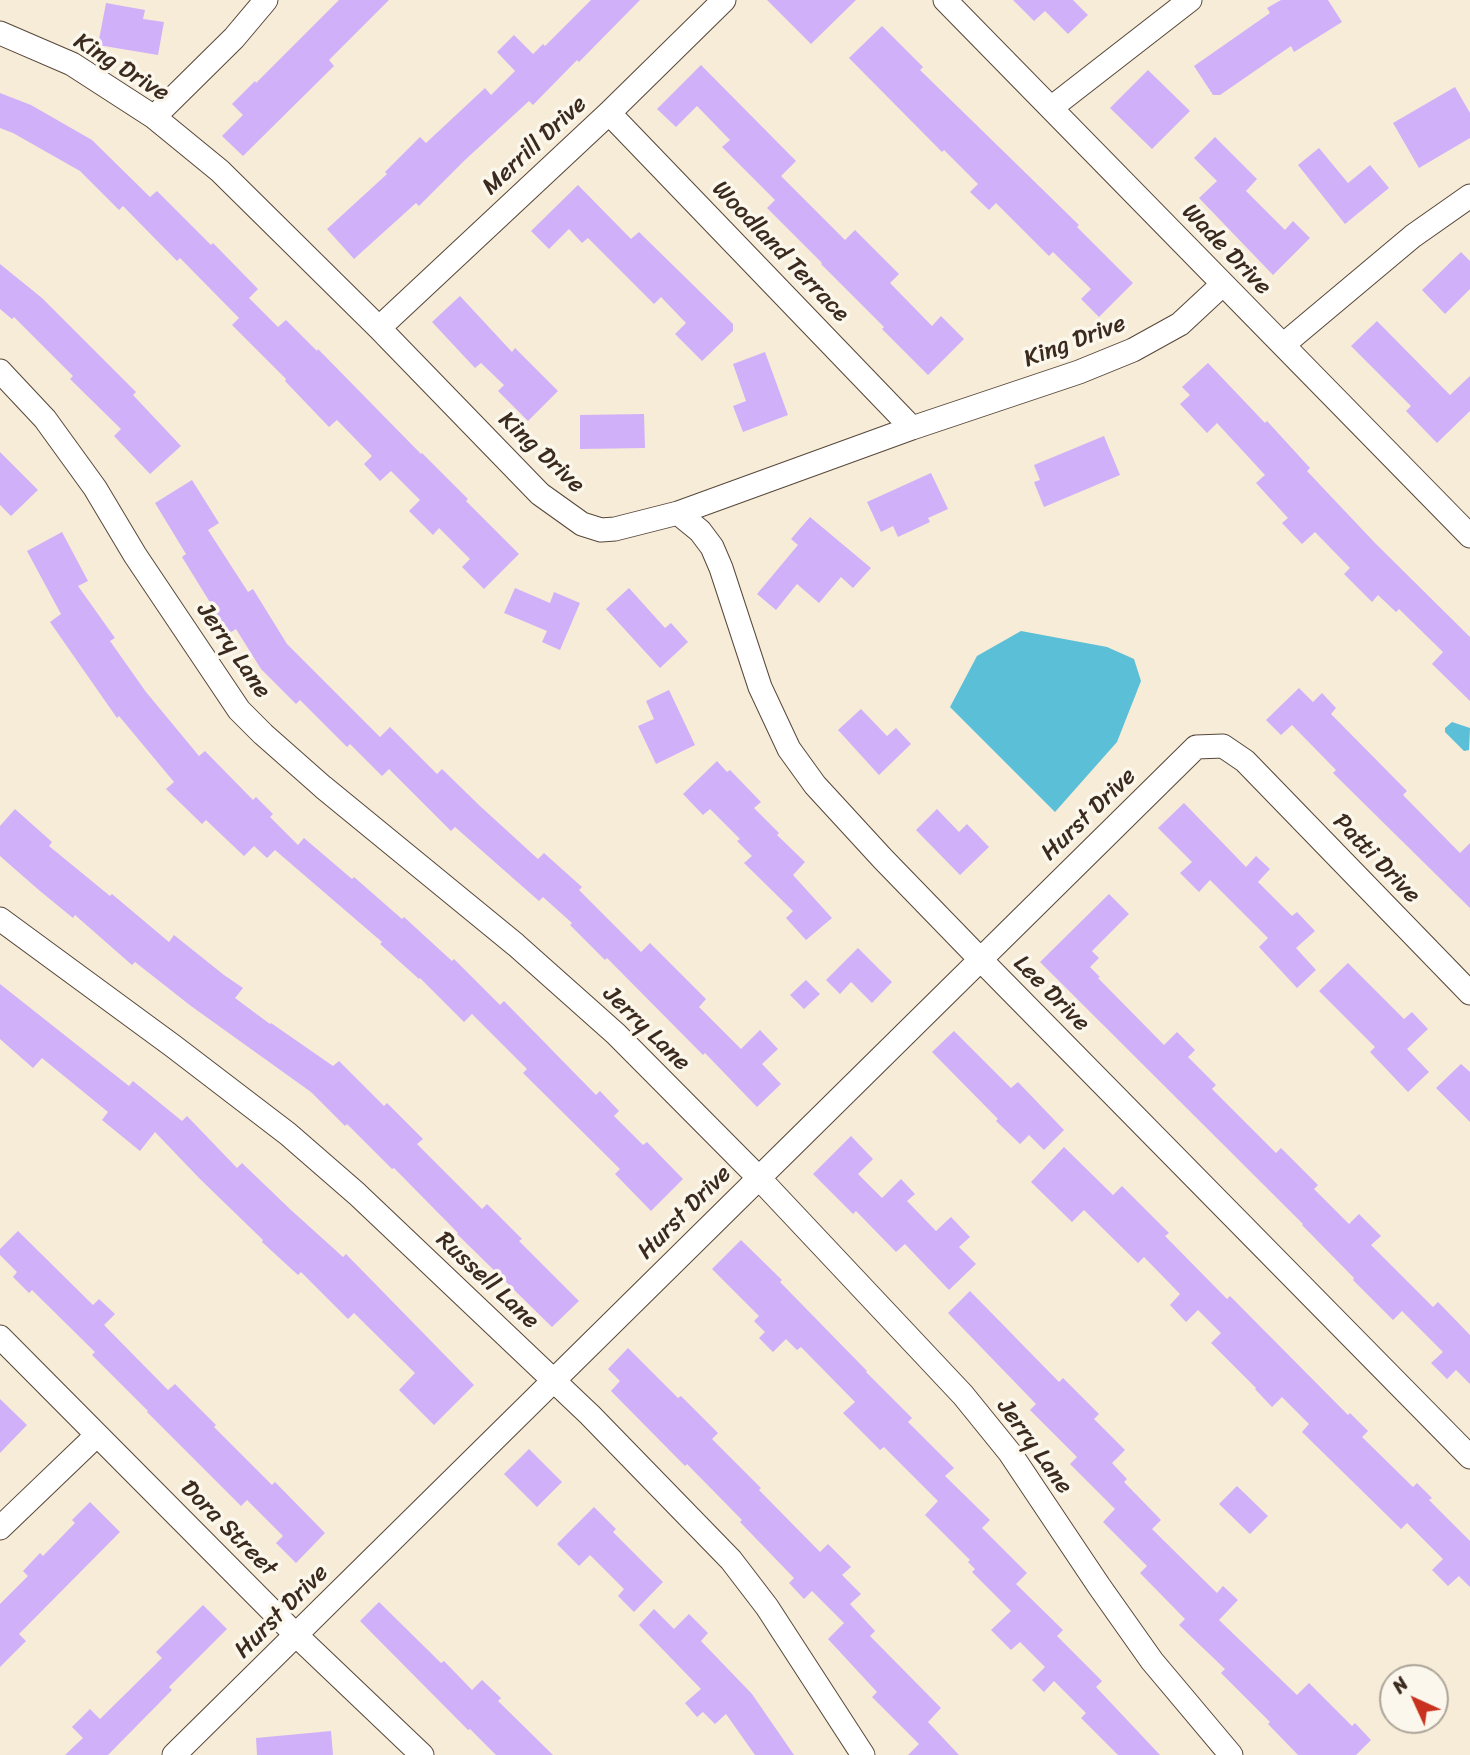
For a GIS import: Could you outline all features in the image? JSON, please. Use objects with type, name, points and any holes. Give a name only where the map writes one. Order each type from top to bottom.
[{"type":"street","points":[[154,117],[234,38],[266,0]]},
{"type":"street","name":"Merrill Drive","points":[[379,328],[609,113],[724,0]]},
{"type":"street","name":"Wade Drive","points":[[945,0],[1470,536]]},
{"type":"street","points":[[1051,108],[1190,0]]},
{"type":"street","name":"King Drive","points":[[0,33],[72,64],[154,117],[220,172],[379,328],[540,494],[582,524],[601,530],[678,513],[912,428],[1079,372],[1133,350],[1180,324],[1223,284]]},
{"type":"street","name":"Woodland Terrace","points":[[609,113],[912,428]]},
{"type":"street","points":[[1283,345],[1413,236],[1470,196]]},
{"type":"street","name":"Jerry Lane","points":[[0,370],[46,419],[95,488],[135,555],[239,710],[323,787],[516,945],[616,1034],[758,1177],[962,1395],[1010,1453],[1152,1661],[1231,1755]]},
{"type":"street","name":"Lee Drive","points":[[678,513],[700,531],[712,547],[760,687],[789,749],[815,785],[980,959],[1470,1457]]},
{"type":"street","name":"Hurst Drive","points":[[174,1755],[1196,747],[1223,746],[1245,761]]},
{"type":"street","name":"Patti Drive","points":[[1245,761],[1470,993]]},
{"type":"street","name":"Russell Lane","points":[[0,919],[288,1134],[358,1194],[553,1379],[731,1560],[768,1607],[863,1755]]},
{"type":"street","name":"Dora Street","points":[[0,1337],[296,1635],[422,1755]]},
{"type":"street","points":[[0,1528],[97,1435]]},
{"type":"water","points":[[1021,631],[1107,647],[1134,659],[1141,681],[1117,742],[1055,812],[950,707],[977,656]]},
{"type":"water","points":[[1452,722],[1470,728],[1469,750],[1464,751],[1445,732],[1445,728]]},
{"type":"building","points":[[339,0],[389,0],[329,60],[334,66],[243,156],[222,136],[243,115],[232,104]]},
{"type":"building","points":[[591,0],[640,0],[533,105],[529,101],[419,206],[416,203],[354,259],[327,229],[387,174],[385,172],[420,137],[426,143],[485,88],[491,95],[515,71],[497,52],[514,35],[533,54],[543,44],[545,46]]},
{"type":"building","points":[[767,0],[856,0],[811,44]]},
{"type":"building","points":[[1013,0],[1073,0],[1088,15],[1068,34],[1045,11],[1034,21]]},
{"type":"building","points":[[1281,0],[1328,0],[1342,22],[1294,52],[1291,46],[1220,95],[1213,95],[1194,66],[1270,13],[1267,8]]},
{"type":"building","points":[[106,3],[145,10],[143,19],[164,22],[158,55],[98,45]]},
{"type":"building","points":[[882,26],[923,67],[920,70],[1079,225],[1077,227],[1133,283],[1099,317],[1081,299],[1091,289],[1053,252],[1049,256],[996,203],[989,210],[970,192],[978,184],[944,150],[942,152],[849,58]]},
{"type":"building","points":[[701,65],[796,161],[781,176],[845,240],[855,230],[899,274],[890,283],[932,326],[941,316],[964,339],[928,375],[767,208],[775,200],[722,147],[730,140],[697,106],[676,127],[657,109]]},
{"type":"building","points":[[1148,70],[1190,111],[1152,149],[1110,108]]},
{"type":"building","points":[[1455,87],[1470,113],[1470,138],[1419,168],[1393,123]]},
{"type":"building","points":[[0,93],[31,105],[92,140],[150,197],[157,191],[258,289],[249,298],[278,327],[286,320],[317,351],[318,349],[519,554],[484,589],[462,567],[470,559],[439,528],[433,535],[409,511],[420,500],[391,471],[380,481],[364,464],[372,456],[337,420],[329,427],[232,325],[239,318],[180,258],[177,261],[123,206],[119,210],[80,171],[0,128]]},
{"type":"building","points":[[1215,137],[1257,179],[1246,191],[1285,230],[1293,221],[1310,238],[1273,275],[1199,198],[1217,181],[1194,158]]},
{"type":"building","points":[[1319,148],[1348,183],[1370,165],[1389,188],[1345,224],[1298,165]]},
{"type":"building","points":[[578,185],[631,239],[639,232],[733,324],[733,331],[702,361],[675,334],[686,323],[661,297],[654,304],[588,238],[582,243],[569,229],[549,249],[531,231]]},
{"type":"building","points":[[1461,252],[1470,261],[1470,289],[1445,314],[1422,290]]},
{"type":"building","points":[[0,264],[42,298],[136,392],[133,395],[181,446],[150,474],[114,436],[121,429],[70,379],[73,376],[14,317],[12,319],[0,309]]},
{"type":"building","points":[[460,296],[512,352],[515,348],[558,391],[528,421],[498,391],[504,385],[481,363],[475,368],[432,322]]},
{"type":"building","points":[[1377,321],[1450,395],[1470,376],[1470,411],[1437,443],[1406,411],[1411,406],[1351,346]]},
{"type":"building","points":[[765,352],[788,415],[743,432],[733,406],[746,401],[733,364]]},
{"type":"building","points":[[1208,363],[1265,423],[1267,421],[1310,468],[1307,471],[1375,543],[1470,637],[1470,701],[1432,664],[1443,652],[1399,609],[1396,612],[1378,595],[1372,602],[1344,574],[1350,568],[1315,532],[1302,544],[1282,523],[1288,518],[1256,483],[1265,475],[1217,423],[1207,433],[1180,404],[1190,395],[1182,387]]},
{"type":"building","points":[[644,414],[645,448],[580,449],[580,415]]},
{"type":"building","points":[[1104,436],[1120,475],[1044,507],[1034,482],[1040,480],[1034,465]]},
{"type":"building","points":[[0,452],[38,490],[11,516],[0,505]]},
{"type":"building","points":[[931,473],[948,509],[928,518],[930,522],[898,537],[893,526],[881,532],[867,502]]},
{"type":"building","points":[[192,480],[219,523],[208,530],[248,592],[253,589],[287,644],[380,737],[390,727],[437,774],[442,769],[538,859],[544,853],[582,887],[579,890],[641,952],[650,943],[706,999],[699,1007],[741,1049],[760,1030],[778,1049],[762,1064],[781,1084],[757,1107],[705,1053],[703,1055],[543,897],[539,901],[455,827],[451,831],[389,769],[382,776],[350,744],[347,747],[300,700],[296,704],[261,669],[236,629],[228,634],[182,557],[186,554],[155,503]]},
{"type":"building","points":[[810,517],[871,568],[853,588],[841,577],[819,603],[797,584],[776,610],[757,594],[798,545],[791,539]]},
{"type":"building","points":[[62,532],[88,581],[78,586],[115,638],[110,641],[146,692],[199,756],[205,751],[253,800],[256,797],[273,814],[270,817],[298,845],[304,838],[402,919],[404,917],[452,961],[454,959],[500,1005],[504,1001],[596,1095],[600,1091],[619,1111],[614,1116],[643,1145],[647,1142],[683,1179],[651,1211],[615,1174],[620,1169],[523,1073],[527,1069],[472,1014],[464,1022],[420,978],[380,944],[382,942],[275,850],[267,858],[254,846],[244,856],[206,820],[202,824],[166,789],[174,782],[119,716],[117,718],[50,622],[61,614],[27,551]]},
{"type":"building","points":[[515,588],[550,603],[554,592],[580,603],[560,650],[542,642],[547,631],[504,613]]},
{"type":"building","points":[[629,588],[665,628],[671,623],[688,642],[660,668],[606,609]]},
{"type":"building","points":[[1299,688],[1313,702],[1322,693],[1336,708],[1331,714],[1407,791],[1403,795],[1460,853],[1470,843],[1470,908],[1333,773],[1336,770],[1292,725],[1281,735],[1266,720]]},
{"type":"building","points":[[669,690],[695,745],[656,764],[638,726],[654,719],[646,701]]},
{"type":"building","points":[[861,709],[887,736],[896,728],[911,744],[879,775],[838,730]]},
{"type":"building","points":[[717,761],[727,772],[730,770],[761,802],[754,808],[805,862],[793,875],[832,918],[806,940],[786,918],[793,911],[744,863],[752,856],[737,841],[740,839],[710,809],[703,815],[683,794]]},
{"type":"building","points":[[1184,803],[1246,867],[1256,856],[1270,869],[1258,882],[1292,916],[1297,912],[1315,931],[1296,948],[1316,970],[1297,988],[1259,947],[1268,938],[1210,880],[1199,892],[1180,873],[1192,862],[1158,828]]},
{"type":"building","points":[[15,809],[52,842],[49,846],[110,896],[112,894],[169,942],[174,935],[243,988],[235,998],[333,1066],[339,1061],[384,1106],[387,1103],[423,1139],[417,1144],[482,1209],[487,1204],[522,1239],[519,1241],[579,1301],[552,1327],[394,1168],[347,1124],[345,1126],[311,1092],[191,1006],[135,962],[132,965],[75,915],[73,918],[40,891],[0,856],[0,826]]},
{"type":"building","points":[[937,809],[959,832],[967,824],[989,847],[960,875],[916,830]]},
{"type":"building","points":[[1109,894],[1129,914],[1092,951],[1099,958],[1090,967],[1100,977],[1098,978],[1164,1045],[1177,1032],[1195,1050],[1188,1057],[1216,1085],[1212,1089],[1276,1153],[1281,1148],[1318,1185],[1314,1189],[1349,1224],[1359,1214],[1381,1236],[1371,1245],[1433,1307],[1438,1302],[1470,1335],[1470,1384],[1456,1370],[1447,1379],[1431,1363],[1443,1352],[1402,1311],[1393,1320],[1303,1224],[1040,962]]},
{"type":"building","points":[[858,948],[892,982],[872,1003],[851,982],[840,994],[826,980]]},
{"type":"building","points":[[1348,963],[1404,1019],[1412,1012],[1428,1029],[1407,1049],[1429,1072],[1408,1092],[1370,1052],[1375,1047],[1319,991]]},
{"type":"building","points":[[806,980],[820,994],[804,1009],[790,995]]},
{"type":"building","points":[[0,984],[129,1086],[133,1081],[182,1121],[187,1116],[237,1168],[242,1163],[343,1257],[346,1254],[474,1385],[434,1425],[399,1390],[415,1373],[354,1313],[348,1319],[301,1272],[298,1275],[262,1242],[263,1240],[155,1132],[140,1151],[102,1120],[108,1112],[42,1058],[33,1068],[0,1039]]},
{"type":"building","points":[[954,1031],[1011,1088],[1018,1082],[1064,1130],[1044,1150],[1029,1135],[1020,1144],[932,1052]]},
{"type":"building","points":[[1461,1064],[1470,1072],[1470,1122],[1436,1088]]},
{"type":"building","points":[[851,1136],[873,1159],[858,1174],[882,1198],[901,1179],[915,1194],[907,1201],[936,1231],[951,1217],[970,1237],[959,1247],[976,1264],[949,1290],[905,1244],[896,1252],[856,1211],[853,1214],[813,1174]]},
{"type":"building","points":[[1064,1147],[1113,1195],[1122,1186],[1169,1233],[1165,1236],[1227,1299],[1230,1296],[1348,1415],[1350,1413],[1368,1431],[1362,1437],[1413,1487],[1417,1483],[1432,1498],[1429,1500],[1470,1541],[1470,1587],[1459,1576],[1448,1586],[1432,1570],[1443,1559],[1407,1523],[1401,1529],[1302,1432],[1309,1424],[1282,1397],[1272,1407],[1211,1343],[1221,1333],[1198,1310],[1186,1322],[1170,1305],[1180,1294],[1144,1257],[1138,1263],[1084,1210],[1072,1222],[1031,1182]]},
{"type":"building","points":[[18,1231],[93,1305],[99,1299],[115,1314],[104,1325],[168,1390],[175,1384],[272,1485],[275,1482],[325,1533],[296,1563],[276,1543],[283,1536],[247,1500],[241,1506],[92,1355],[95,1352],[32,1290],[29,1293],[13,1277],[17,1272],[0,1255],[0,1249]]},
{"type":"building","points":[[741,1240],[912,1418],[908,1422],[954,1468],[945,1476],[990,1520],[982,1528],[1027,1573],[1016,1584],[1063,1630],[1057,1636],[1102,1681],[1096,1687],[1160,1755],[1118,1755],[1081,1718],[1086,1713],[1054,1681],[1044,1692],[1032,1680],[1045,1667],[1020,1642],[1011,1650],[991,1630],[1011,1611],[972,1572],[975,1569],[968,1562],[970,1560],[925,1515],[938,1501],[884,1447],[880,1450],[843,1413],[855,1402],[801,1347],[797,1350],[786,1339],[773,1352],[759,1338],[765,1332],[754,1321],[759,1316],[712,1269]]},
{"type":"building","points":[[970,1291],[1059,1382],[1063,1378],[1099,1414],[1094,1419],[1125,1450],[1112,1463],[1127,1479],[1124,1482],[1161,1520],[1152,1529],[1217,1593],[1223,1586],[1238,1600],[1219,1620],[1297,1695],[1309,1683],[1352,1726],[1355,1723],[1371,1740],[1356,1755],[1298,1755],[1268,1724],[1270,1722],[1221,1673],[1225,1669],[1179,1625],[1185,1619],[1140,1573],[1147,1566],[1103,1522],[1115,1509],[1070,1464],[1077,1457],[1030,1410],[1036,1404],[948,1313]]},
{"type":"building","points":[[628,1348],[718,1433],[712,1439],[820,1552],[828,1544],[851,1567],[842,1575],[861,1594],[850,1604],[875,1631],[870,1636],[941,1708],[928,1722],[959,1755],[908,1755],[919,1744],[872,1697],[877,1692],[828,1639],[844,1623],[812,1591],[804,1599],[789,1583],[794,1578],[740,1522],[742,1520],[611,1391],[620,1381],[608,1369]]},
{"type":"building","points":[[0,1399],[27,1425],[0,1453]]},
{"type":"building","points":[[529,1449],[562,1482],[537,1507],[504,1474]]},
{"type":"building","points":[[1237,1486],[1268,1516],[1250,1534],[1219,1504]]},
{"type":"building","points":[[90,1502],[120,1532],[19,1634],[26,1641],[0,1667],[0,1604],[28,1576],[23,1571],[40,1553],[43,1556],[75,1523],[72,1520]]},
{"type":"building","points":[[594,1507],[616,1529],[613,1532],[663,1582],[634,1612],[618,1596],[624,1589],[590,1555],[579,1566],[557,1544]]},
{"type":"building","points":[[379,1602],[472,1690],[482,1680],[501,1698],[498,1701],[553,1755],[496,1755],[360,1621]]},
{"type":"building","points":[[203,1605],[227,1629],[169,1687],[172,1690],[108,1755],[65,1755],[83,1738],[72,1727],[90,1709],[100,1719],[162,1658],[156,1652]]},
{"type":"building","points":[[654,1609],[674,1629],[689,1614],[708,1633],[701,1641],[752,1694],[794,1755],[755,1755],[726,1714],[715,1724],[703,1712],[697,1717],[685,1703],[701,1689],[639,1625]]},
{"type":"building","points":[[331,1731],[333,1755],[257,1755],[256,1738]]}]
